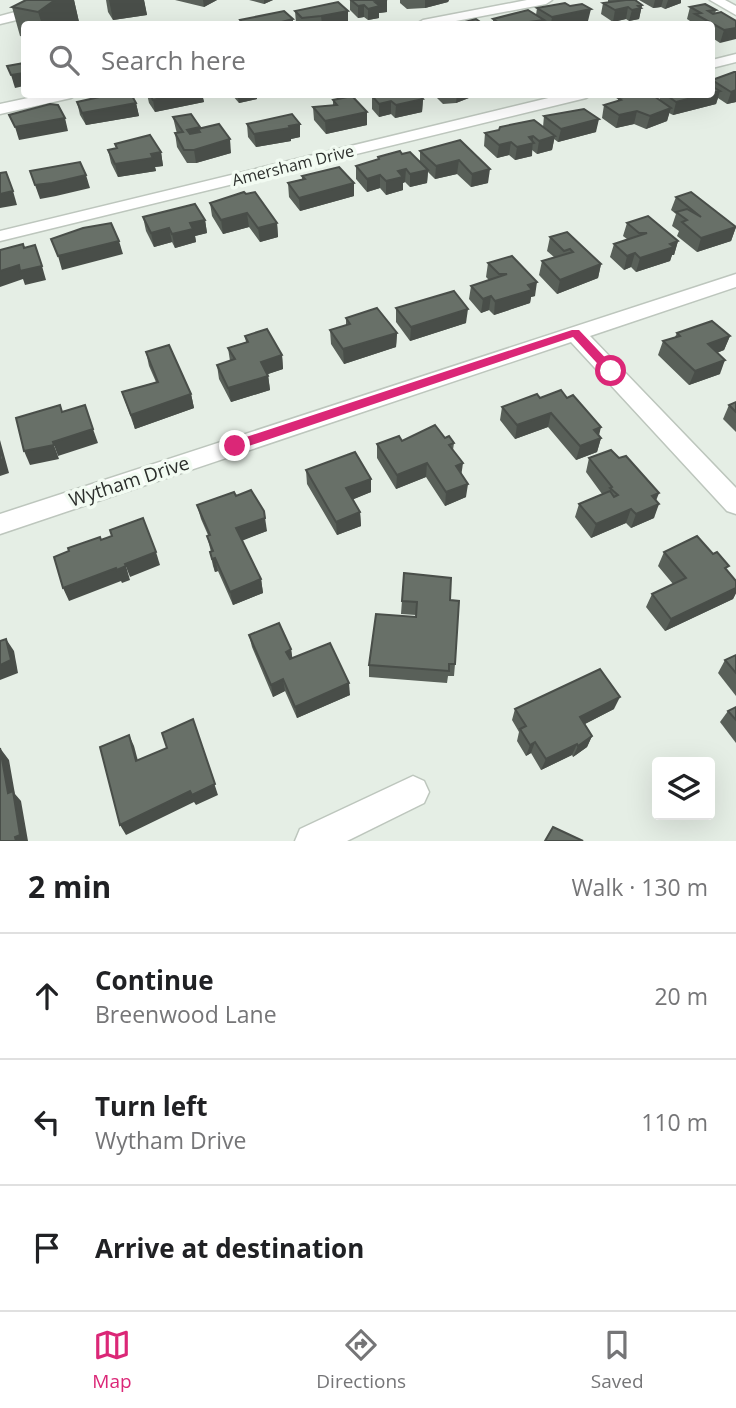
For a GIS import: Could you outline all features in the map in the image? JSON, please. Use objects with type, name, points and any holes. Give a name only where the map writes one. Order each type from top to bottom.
[{"type":"street","points":[[0,20],[20,15],[48,0]]},
{"type":"street","points":[[438,21],[546,0]]},
{"type":"street","points":[[716,0],[736,11]]},
{"type":"street","points":[[715,63],[736,58]]},
{"type":"street","points":[[0,109],[52,98]]},
{"type":"street","name":"Amersham Drive","points":[[0,236],[569,98]]},
{"type":"street","name":"Wytham Drive","points":[[0,524],[736,280]]},
{"type":"street","points":[[575,333],[736,504]]},
{"type":"street","points":[[312,841],[413,792]]},
{"type":"building","points":[[26,0],[55,0],[38,12],[12,7]]},
{"type":"building","points":[[351,0],[387,0],[375,2],[380,6],[368,9]]},
{"type":"building","points":[[635,0],[642,5],[638,6],[641,8],[615,10],[603,3]]},
{"type":"building","points":[[338,2],[348,11],[302,18],[295,11]]},
{"type":"building","points":[[565,3],[570,6],[582,4],[591,9],[552,17],[537,8]]},
{"type":"building","points":[[705,4],[716,10],[708,11],[713,14],[721,12],[736,21],[736,28],[724,30],[715,25],[715,21],[708,21],[695,14],[701,13],[690,7]]},
{"type":"building","points":[[528,10],[544,20],[496,21],[493,19]]},
{"type":"building","points":[[284,11],[293,19],[285,21],[240,20]]},
{"type":"building","points":[[21,64],[21,73],[11,75],[7,66]]},
{"type":"building","points":[[736,72],[736,90],[731,92],[715,82],[715,79]]},
{"type":"building","points":[[95,98],[133,98],[136,103],[82,113],[77,102]]},
{"type":"building","points":[[354,98],[367,112],[325,121],[313,107],[337,105],[333,100]]},
{"type":"building","points":[[374,98],[423,99],[396,105],[391,101],[379,104]]},
{"type":"building","points":[[618,98],[657,98],[671,108],[650,116],[637,111],[619,115],[604,105],[621,100]]},
{"type":"building","points":[[670,98],[692,98],[676,102]]},
{"type":"building","points":[[50,104],[58,105],[65,118],[15,127],[9,115]]},
{"type":"building","points":[[584,109],[599,119],[561,129],[544,116]]},
{"type":"building","points":[[191,114],[200,127],[187,130],[190,134],[200,132],[198,129],[219,124],[230,139],[194,150],[184,150],[175,133],[183,132],[173,117]]},
{"type":"building","points":[[292,114],[300,124],[289,126],[290,128],[254,134],[247,124]]},
{"type":"building","points":[[534,120],[555,136],[539,141],[533,136],[529,137],[534,143],[517,147],[511,142],[499,145],[485,133],[499,130],[500,127]]},
{"type":"building","points":[[150,135],[161,152],[151,154],[153,158],[115,164],[108,150],[117,148],[115,144]]},
{"type":"building","points":[[460,140],[490,169],[472,174],[459,160],[436,166],[420,151]]},
{"type":"building","points":[[400,151],[402,154],[410,152],[428,170],[410,174],[406,169],[398,171],[403,177],[386,181],[380,175],[367,179],[356,166],[379,159],[378,157]]},
{"type":"building","points":[[80,162],[86,175],[52,183],[35,185],[30,171]]},
{"type":"building","points":[[339,167],[354,183],[299,198],[288,183],[305,179],[302,176]]},
{"type":"building","points":[[6,172],[13,191],[0,194],[0,173]]},
{"type":"building","points":[[244,192],[255,192],[277,223],[258,228],[247,213],[221,220],[210,203]]},
{"type":"building","points":[[691,192],[736,227],[701,238],[682,222],[687,220],[676,212],[687,209],[701,217],[676,197]]},
{"type":"building","points":[[195,204],[205,220],[190,223],[193,229],[172,234],[169,228],[151,233],[143,217]]},
{"type":"building","points":[[648,216],[678,241],[670,244],[674,247],[640,258],[635,253],[627,256],[614,244],[647,233],[639,233],[627,223]]},
{"type":"building","points":[[111,223],[119,241],[58,256],[51,239],[83,228]]},
{"type":"building","points":[[567,232],[601,264],[560,280],[542,261],[573,252],[570,249],[564,251],[550,237]]},
{"type":"building","points":[[23,244],[24,248],[35,245],[42,266],[20,271],[19,265],[0,271],[0,250]]},
{"type":"building","points":[[512,256],[537,282],[528,285],[532,290],[495,301],[491,296],[483,299],[471,286],[507,274],[499,274],[488,263]]},
{"type":"building","points":[[454,291],[468,309],[411,327],[396,308]]},
{"type":"building","points":[[377,308],[397,333],[343,349],[330,330],[350,324],[346,318]]},
{"type":"building","points":[[712,321],[730,336],[708,344],[725,360],[695,371],[663,341],[680,336],[677,333]]},
{"type":"building","points":[[267,329],[282,355],[261,362],[268,376],[228,388],[217,365],[235,359],[228,348],[248,342],[245,336]]},
{"type":"building","points":[[169,345],[191,394],[131,415],[122,392],[158,382],[146,352]]},
{"type":"building","points":[[561,390],[567,398],[573,395],[601,427],[594,430],[601,438],[580,446],[551,413],[517,425],[502,407],[537,394],[540,398]]},
{"type":"building","points":[[736,402],[736,412],[729,405]]},
{"type":"building","points":[[60,405],[62,412],[85,405],[93,429],[53,442],[54,445],[24,451],[16,418]]},
{"type":"building","points":[[435,425],[445,438],[449,436],[454,443],[449,445],[463,463],[456,466],[468,484],[446,492],[427,463],[397,475],[377,444],[399,436],[402,441]]},
{"type":"building","points":[[611,450],[619,458],[626,456],[659,493],[652,496],[659,504],[636,514],[631,509],[596,524],[579,504],[610,491],[614,497],[618,495],[589,458]]},
{"type":"building","points":[[355,452],[371,479],[346,488],[360,512],[336,522],[306,470]]},
{"type":"building","points":[[251,490],[264,511],[265,518],[236,528],[261,579],[230,592],[215,558],[212,559],[210,552],[213,551],[207,536],[210,535],[197,505],[234,492],[236,496]]},
{"type":"building","points":[[143,518],[156,552],[117,570],[116,568],[63,588],[54,557],[69,551],[68,548],[100,537],[101,540],[112,536],[110,530]]},
{"type":"building","points":[[697,536],[713,554],[717,552],[729,566],[725,568],[736,581],[736,588],[671,619],[652,594],[686,578],[664,552]]},
{"type":"building","points":[[404,573],[451,578],[450,600],[459,601],[455,664],[449,664],[449,671],[369,665],[376,614],[416,617],[417,602],[402,601]]},
{"type":"building","points":[[279,623],[291,649],[286,652],[290,659],[330,643],[349,683],[295,707],[283,679],[271,685],[249,635]]},
{"type":"building","points":[[6,639],[11,660],[0,665],[0,641]]},
{"type":"building","points":[[736,655],[736,673],[725,660]]},
{"type":"building","points":[[600,669],[620,697],[580,717],[592,736],[578,746],[577,744],[546,759],[535,742],[530,745],[520,729],[526,726],[515,709]]},
{"type":"building","points":[[736,707],[736,720],[728,711]]},
{"type":"building","points":[[193,719],[215,784],[192,795],[190,791],[120,825],[100,747],[129,735],[136,761],[167,748],[162,733]]},
{"type":"building","points":[[0,748],[8,793],[13,791],[20,835],[15,837],[16,841],[0,841]]},
{"type":"building","points":[[553,827],[583,841],[545,841]]},
{"type":"route","points":[[235,446],[575,333],[611,371]]}]
